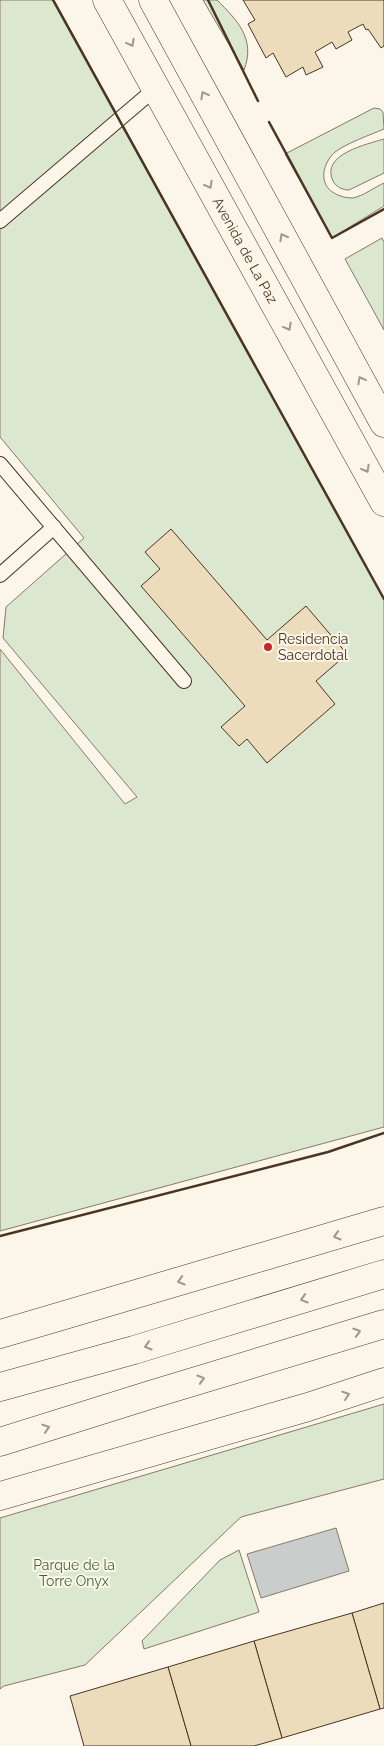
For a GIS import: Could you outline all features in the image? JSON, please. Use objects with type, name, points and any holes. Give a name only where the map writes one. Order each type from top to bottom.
[{"type":"main road","name":"Avenida de La Paz","points":[[107,0],[384,502]]},
{"type":"main road","points":[[152,0],[384,423]]},
{"type":"main road","points":[[0,1334],[384,1222]]},
{"type":"main road","points":[[0,1387],[134,1350],[384,1274]]},
{"type":"main road","points":[[0,1344],[69,1314]]},
{"type":"main road","points":[[0,1442],[384,1324]]},
{"type":"main road","points":[[0,1496],[308,1407],[384,1382]]},
{"type":"main road","points":[[0,1476],[308,1407]]},
{"type":"lane","points":[[0,221],[156,88]]},
{"type":"lane","points":[[0,464],[184,681]]},
{"type":"lane","points":[[0,575],[54,527]]},
{"type":"green space","points":[[0,0],[54,0],[384,599],[384,1127],[0,1231],[0,649],[125,804],[137,797],[3,638],[6,607],[84,538],[0,437]]},
{"type":"green space","points":[[203,0],[217,0],[243,31],[248,49],[244,70]]},
{"type":"green space","points":[[374,108],[380,109],[383,112],[384,129],[352,142],[335,152],[327,163],[324,175],[327,187],[340,196],[347,198],[357,197],[384,183],[384,206],[332,238],[285,154]]},
{"type":"green space","points":[[384,139],[384,173],[349,190],[342,189],[336,185],[331,172],[333,164],[339,157],[357,147]]},
{"type":"green space","points":[[382,238],[384,242],[384,330],[345,259]]},
{"type":"green space","name":"Parque de la Torre Onyx","points":[[384,1404],[384,1479],[241,1517],[85,1665],[4,1686],[0,1689],[0,1518]]},
{"type":"green space","points":[[239,1550],[259,1612],[144,1649],[142,1641],[220,1560]]},
{"type":"shaded area","points":[[336,1528],[349,1571],[261,1598],[247,1554]]},
{"type":"building","points":[[243,0],[384,0],[384,46],[381,48],[363,24],[348,32],[352,40],[336,49],[332,42],[315,52],[323,67],[306,75],[303,67],[286,77],[273,53],[266,58],[248,24],[255,20]]},
{"type":"building","name":"Residencia Sacerdotal","points":[[171,529],[267,640],[306,606],[347,654],[316,681],[335,704],[267,763],[247,739],[239,746],[221,727],[245,706],[141,586],[160,569],[145,552]]},
{"type":"building","points":[[384,1603],[384,1708],[380,1709],[352,1613]]},
{"type":"building","points":[[352,1613],[380,1709],[282,1738],[254,1641]]},
{"type":"building","points":[[254,1641],[282,1738],[254,1746],[191,1746],[168,1667]]},
{"type":"building","points":[[168,1667],[191,1746],[84,1746],[70,1696]]},
{"type":"wall","points":[[53,0],[384,599]]},
{"type":"wall","points":[[208,0],[258,101]]},
{"type":"wall","points":[[269,122],[332,238],[384,209]]},
{"type":"wall","points":[[0,1236],[328,1152],[384,1133]]},
{"type":"place","name":"Residencia Sacerdotal","points":[[268,647]]}]
